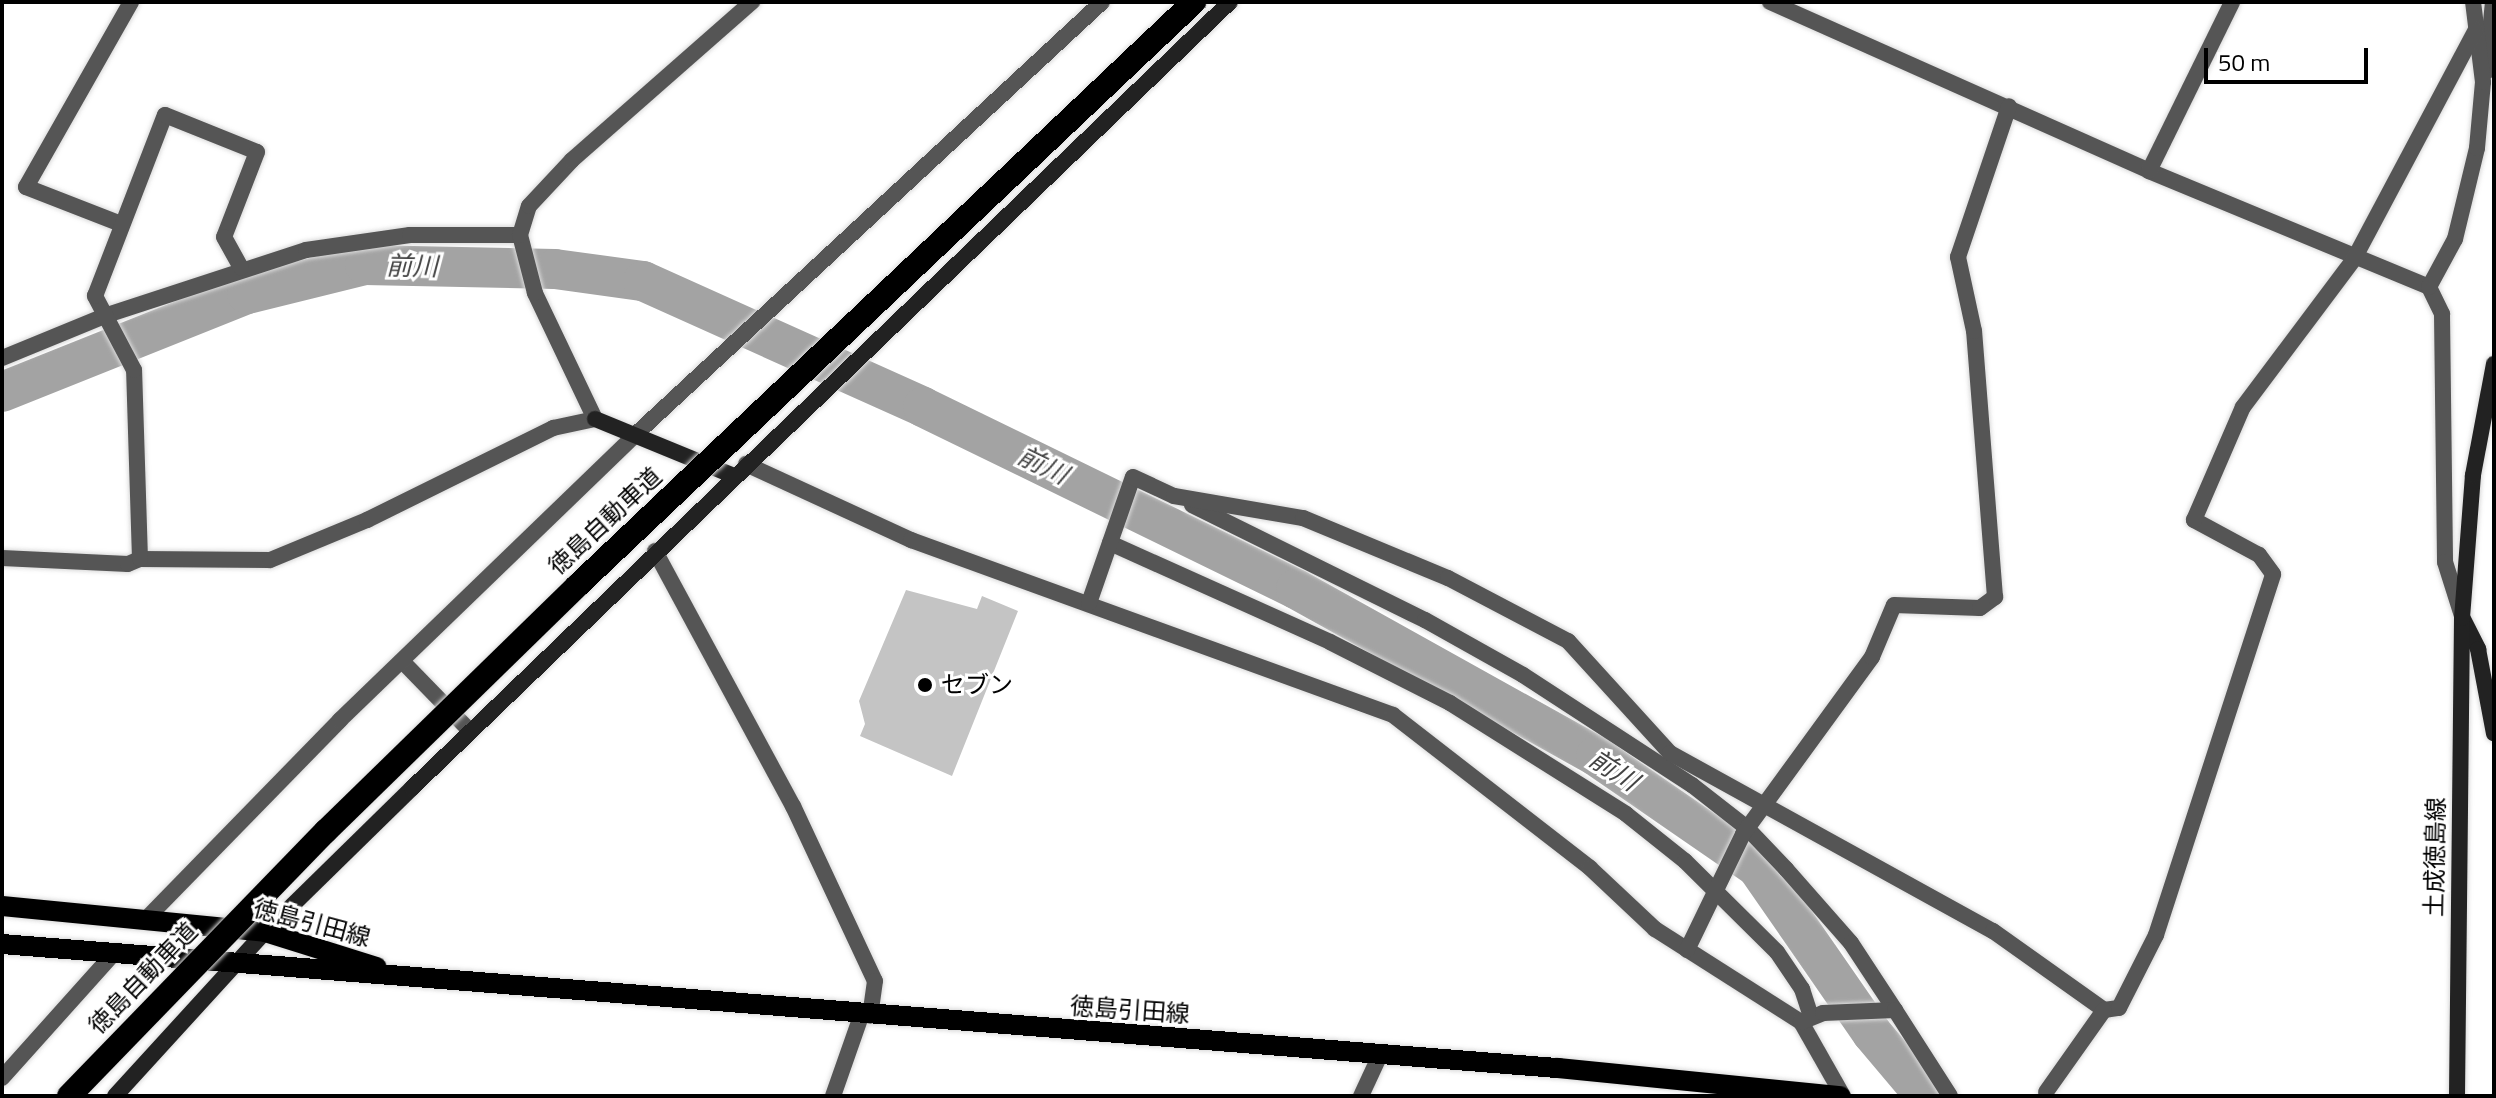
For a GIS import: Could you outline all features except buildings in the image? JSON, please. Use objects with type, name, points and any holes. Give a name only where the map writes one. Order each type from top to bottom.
[{"type":"highway","name":"徳島自動車道","points":[[69,1096],[326,831],[543,619],[1194,2]]},
{"type":"main road","name":"徳島引田線","points":[[2,906],[265,932],[415,979]]},
{"type":"main road","name":"徳島引田線","points":[[2,944],[1380,1055],[1842,1096]]},
{"type":"street","points":[[121,224],[26,187],[131,2]]},
{"type":"street","points":[[595,419],[535,293],[521,239],[529,206],[544,187],[752,2]]},
{"type":"street","points":[[145,920],[402,661],[636,434],[1102,2]]},
{"type":"street","points":[[115,1096],[265,932],[655,551],[1230,2]]},
{"type":"street","points":[[1770,2],[2149,171],[2354,259],[2429,287],[2442,314],[2445,562],[2462,618]]},
{"type":"street","points":[[1805,18],[1815,2]]},
{"type":"street","points":[[2149,171],[2232,2]]},
{"type":"street","points":[[2473,2],[2483,82]]},
{"type":"street","points":[[2429,287],[2455,239],[2477,148],[2493,2]]},
{"type":"street","points":[[1174,496],[1303,518],[1448,578],[1568,641],[1670,753],[1763,801],[1993,931],[2104,1010],[2119,1008],[2156,935],[2273,574],[2259,555],[2194,520],[2243,407],[2354,259],[2476,30]]},
{"type":"street","points":[[1687,950],[1714,886],[1763,801],[1872,657],[1894,605],[1980,608],[1995,597],[1974,331],[1958,257],[2009,106]]},
{"type":"street","points":[[140,559],[134,370],[95,296],[165,115],[257,152],[224,237],[241,268]]},
{"type":"street","points":[[2,358],[241,268],[306,250],[410,235],[521,239]]},
{"type":"street","name":"土成徳島線","points":[[2457,1096],[2462,618],[2473,475],[2494,364]]},
{"type":"street","points":[[2,558],[128,564],[140,559],[270,560],[367,520],[553,428],[595,419],[740,470],[911,540],[1393,715],[1687,950],[1811,1017],[1890,1010]]},
{"type":"street","points":[[1089,603],[1132,480],[1174,496],[1425,620],[1523,675],[1666,767],[1745,831],[1851,943],[1890,1010],[1950,1096]]},
{"type":"street","points":[[1111,539],[1330,642],[1462,710],[1626,814],[1714,886],[1777,952],[1802,989],[1842,1096]]},
{"type":"street","points":[[655,551],[793,806],[875,981],[866,1016],[833,1096]]},
{"type":"street","name":"土成徳島線","points":[[2462,618],[2478,649],[2494,734]]},
{"type":"street","points":[[402,661],[470,731]]},
{"type":"street","points":[[2,1078],[115,952]]},
{"type":"street","points":[[2046,1092],[2104,1010]]},
{"type":"street","points":[[1361,1096],[1380,1055]]},
{"type":"waterway","name":"前川","points":[[2,392],[247,294],[365,265],[555,269],[643,281],[923,407],[1296,589],[1596,756],[1757,867],[1872,1033],[1925,1096]]},
{"type":"place","name":"セブン","points":[[925,685]]}]
